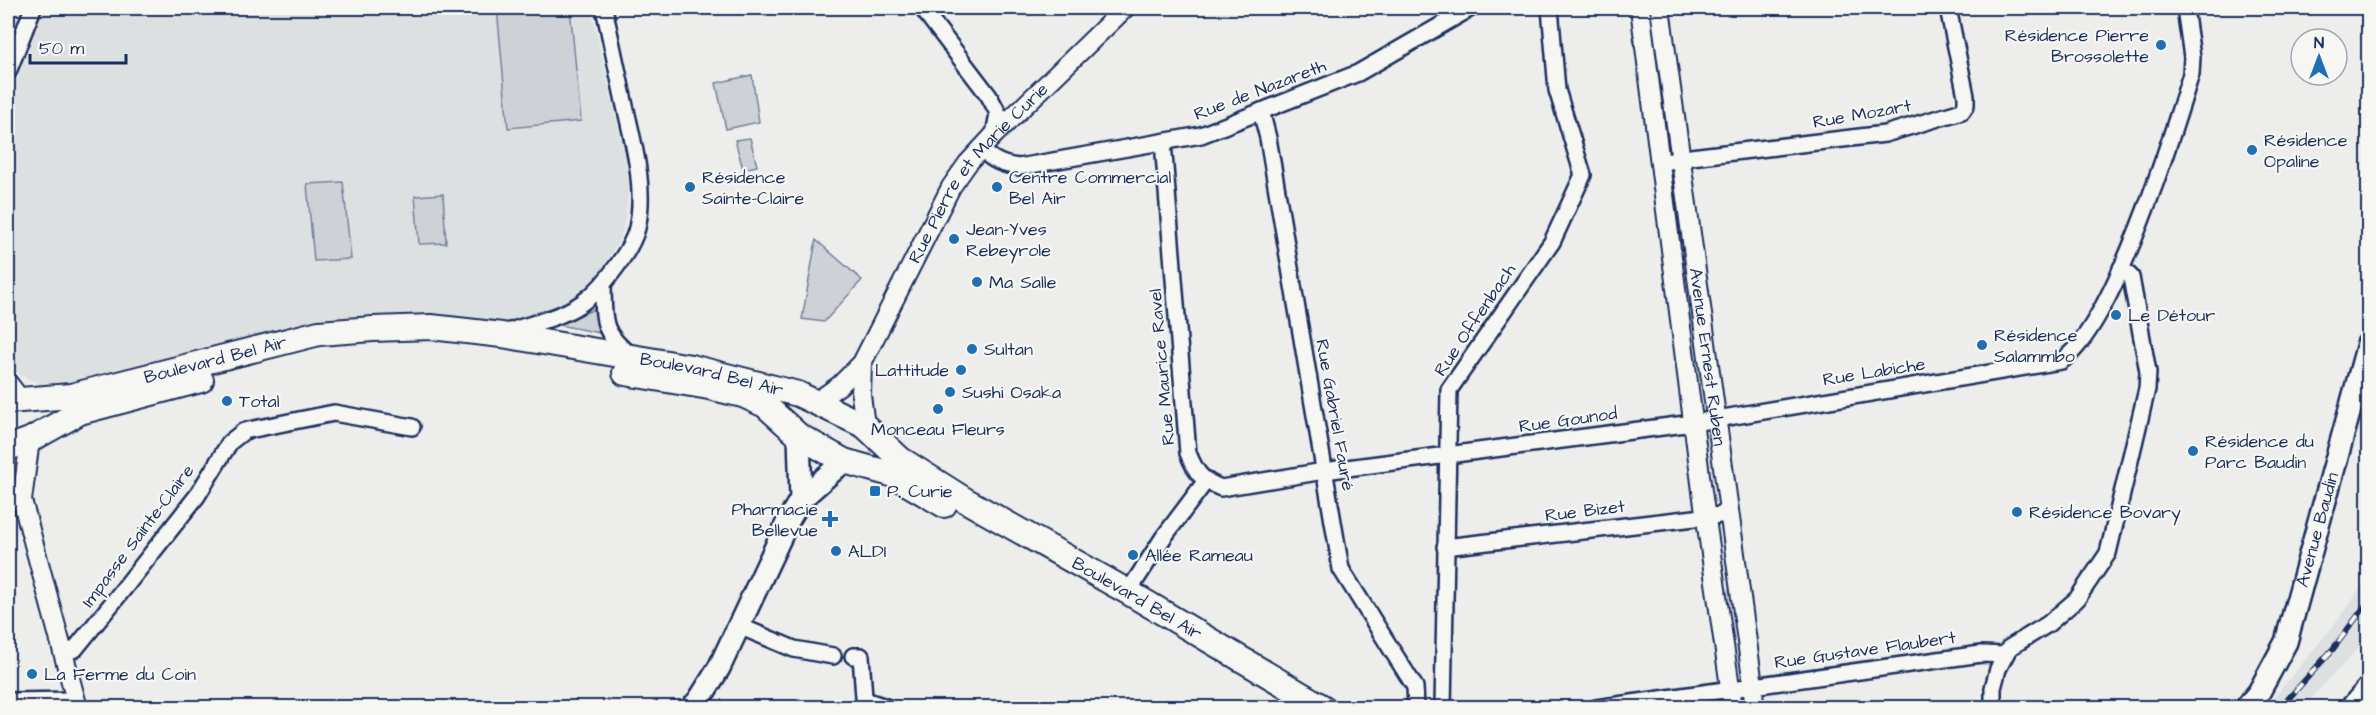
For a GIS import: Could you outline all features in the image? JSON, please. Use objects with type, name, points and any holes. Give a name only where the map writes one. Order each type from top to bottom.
[{"type":"main road","name":"Boulevard Bel Air","points":[[12,395],[71,396],[319,333],[431,327],[502,335],[691,367],[771,386],[816,402],[865,426],[900,459],[965,500],[1128,591],[1324,708]]},
{"type":"main road","name":"Boulevard Bel Air","points":[[8,448],[30,440],[80,412],[323,348],[373,342],[425,340],[542,357],[709,387],[743,395],[765,405],[799,436],[844,461],[891,474],[1297,708]]},
{"type":"main road","name":"Avenue Baudin","points":[[2246,708],[2259,692],[2286,642],[2368,344]]},
{"type":"main road","points":[[12,395],[31,418],[30,440]]},
{"type":"main road","name":"Rue Pierre et Marie Curie","points":[[801,500],[799,436],[816,402]]},
{"type":"main road","points":[[699,705],[719,668],[789,519],[801,500],[844,461],[865,426]]},
{"type":"street","points":[[8,72],[33,8]]},
{"type":"street","points":[[502,335],[556,317],[586,300],[603,284],[637,231],[640,192],[637,161],[604,8]]},
{"type":"street","points":[[922,8],[989,96],[998,113],[994,135]]},
{"type":"street","name":"Rue Pierre et Marie Curie","points":[[816,402],[840,385],[862,363],[951,188],[981,149],[1125,8]]},
{"type":"street","name":"Rue de Nazareth","points":[[981,149],[990,158],[1003,165],[1019,167],[1201,135],[1358,73],[1471,8]]},
{"type":"street","name":"Rue Offenbach","points":[[1443,708],[1449,390],[1552,242],[1583,175],[1557,90],[1550,8]]},
{"type":"street","name":"Avenue Ernest Ruben","points":[[1640,8],[1693,423],[1733,708]]},
{"type":"street","name":"Avenue Ernest Ruben","points":[[1660,8],[1753,685],[1754,708]]},
{"type":"street","name":"Rue Mozart","points":[[1660,163],[1885,134],[1962,111],[1966,105],[1966,96],[1948,8]]},
{"type":"street","points":[[1993,708],[1993,688],[1998,669],[2009,648],[2048,624],[2077,599],[2108,553],[2138,435],[2148,372],[2131,277],[2121,268],[2147,206],[2191,74],[2192,57],[2185,8]]},
{"type":"street","name":"Rue Gabriel Fauré","points":[[1261,111],[1268,138],[1341,569],[1415,687],[1416,708]]},
{"type":"street","name":"Rue Maurice Ravel","points":[[1163,142],[1188,453],[1194,469],[1205,482]]},
{"type":"street","name":"Rue Labiche","points":[[1693,423],[2061,361],[2076,350],[2108,298],[2121,268]]},
{"type":"street","points":[[603,284],[604,322],[610,337],[634,358]]},
{"type":"street","name":"Rue Pierre et Marie Curie","points":[[862,363],[861,395],[865,426]]},
{"type":"street","name":"Impasse Sainte-Claire","points":[[64,652],[75,648],[114,601],[197,496],[230,442],[244,431],[334,413],[412,427]]},
{"type":"street","name":"Rue Gounod","points":[[1448,454],[1693,423]]},
{"type":"street","points":[[22,501],[30,440]]},
{"type":"street","points":[[1128,591],[1163,538],[1205,482],[1221,488],[1448,454]]},
{"type":"street","points":[[8,482],[22,501],[77,704],[8,701]]},
{"type":"street","name":"Rue Bizet","points":[[1445,548],[1729,514]]},
{"type":"street","points":[[739,626],[794,648],[833,656]]},
{"type":"street","name":"Rue Gustave Flaubert","points":[[1596,708],[1981,654],[2005,655]]},
{"type":"street","points":[[853,656],[861,656],[864,697],[868,701],[889,708]]},
{"type":"street","points":[[2347,708],[2368,684]]},
{"type":"shaded area","points":[[84,8],[591,8],[623,147],[629,185],[621,237],[599,274],[580,292],[539,315],[520,320],[499,322],[379,316],[315,323],[204,347],[82,383],[63,387],[42,385],[14,372],[8,363],[8,103],[43,11]]},
{"type":"shaded area","points":[[497,8],[570,8],[581,121],[508,128]]},
{"type":"shaded area","points":[[752,75],[759,122],[726,129],[716,83]]},
{"type":"shaded area","points":[[750,138],[757,166],[743,169],[735,140]]},
{"type":"shaded area","points":[[343,182],[351,259],[314,261],[307,184]]},
{"type":"shaded area","points":[[443,194],[446,243],[419,244],[415,196]]},
{"type":"shaded area","points":[[816,240],[862,280],[824,322],[802,319]]},
{"type":"shaded area","points":[[594,309],[600,333],[559,325]]},
{"type":"shaded area","points":[[2368,578],[2368,636],[2365,641],[2303,707],[2266,707],[2330,630]]},
{"type":"railway","points":[[2280,708],[2333,649],[2368,602]]},
{"type":"place","name":"Résidence Pierre Brossolette","points":[[2161,45]]},
{"type":"place","name":"Résidence Opaline","points":[[2252,150]]},
{"type":"place","name":"Résidence Sainte-Claire","points":[[690,187]]},
{"type":"place","name":"Centre Commercial Bel Air","points":[[997,187]]},
{"type":"place","name":"Jean-Yves Rebeyrole","points":[[954,239]]},
{"type":"place","name":"Ma Salle","points":[[977,282]]},
{"type":"place","name":"Le Détour","points":[[2116,315]]},
{"type":"place","name":"Résidence Salammbo","points":[[1982,345]]},
{"type":"place","name":"Sultan","points":[[972,349]]},
{"type":"place","name":"Lattitude","points":[[961,370]]},
{"type":"place","name":"Sushi Osaka","points":[[950,392]]},
{"type":"place","name":"Total","points":[[227,401]]},
{"type":"place","name":"Monceau Fleurs","points":[[938,409]]},
{"type":"place","name":"Résidence du Parc Baudin","points":[[2193,451]]},
{"type":"place","name":"P. Curie","points":[[875,491]]},
{"type":"place","name":"Résidence Bovary","points":[[2017,512]]},
{"type":"place","name":"Pharmacie Bellevue","points":[[830,519]]},
{"type":"place","name":"ALDI","points":[[836,551]]},
{"type":"place","name":"Allée Rameau","points":[[1133,555]]},
{"type":"place","name":"La Ferme du Coin","points":[[32,674]]}]
